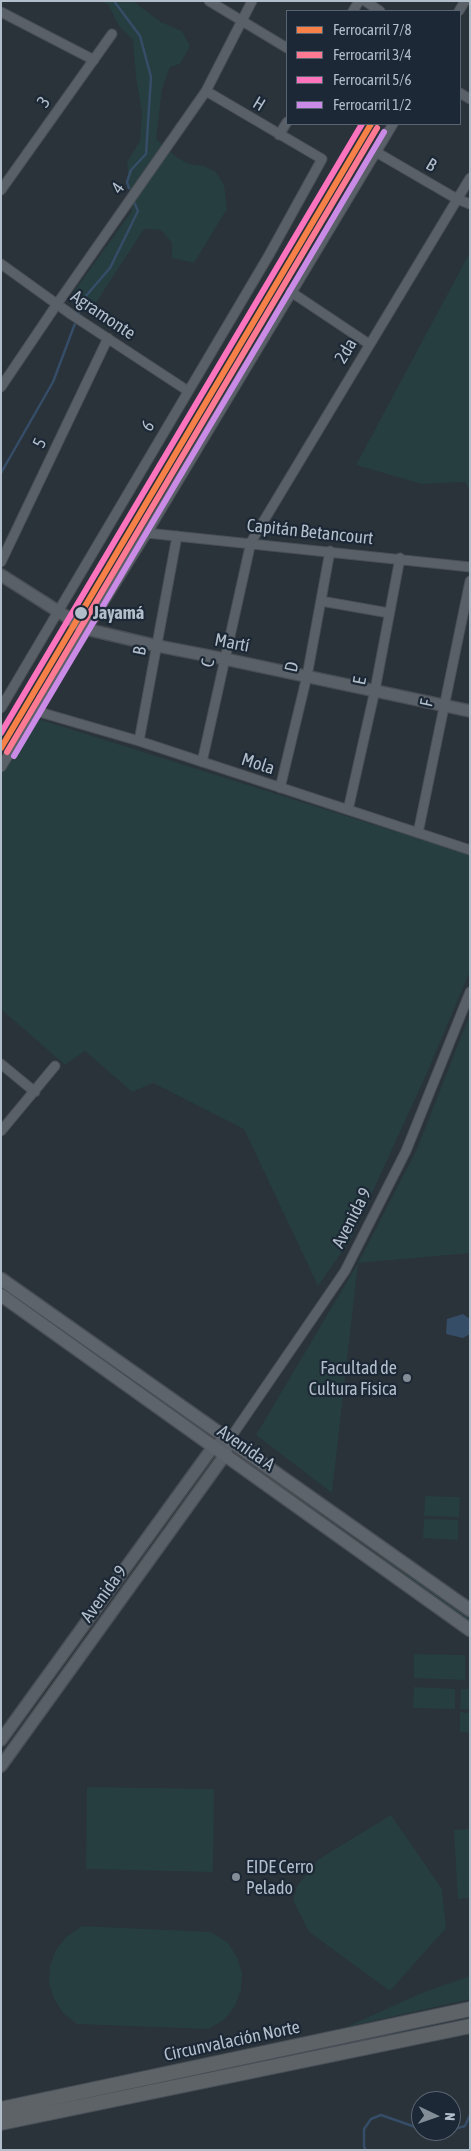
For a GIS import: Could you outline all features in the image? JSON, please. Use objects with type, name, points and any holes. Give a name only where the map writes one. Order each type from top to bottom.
[{"type":"highway","name":"Circunvalación Norte","points":[[1,2109],[470,2009]]},
{"type":"highway","name":"Circunvalación Norte","points":[[1,2123],[470,2026]]},
{"type":"main road","name":"Avenida A","points":[[1,1279],[470,1610]]},
{"type":"main road","name":"Avenida A","points":[[1,1295],[470,1630]]},
{"type":"main road","points":[[357,1530],[357,1549]]},
{"type":"street","points":[[209,1],[286,47]]},
{"type":"street","name":"4","points":[[1,387],[206,91],[240,20],[252,1]]},
{"type":"street","points":[[365,1],[378,10]]},
{"type":"street","points":[[1,12],[94,60]]},
{"type":"street","name":"3","points":[[1,190],[112,34]]},
{"type":"street","name":"H","points":[[206,91],[322,159]]},
{"type":"street","points":[[279,135],[286,124]]},
{"type":"street","points":[[1,767],[147,533],[392,125]]},
{"type":"street","name":"B","points":[[376,152],[457,199],[470,204]]},
{"type":"street","name":"6","points":[[1,708],[269,255],[322,159]]},
{"type":"street","name":"2da","points":[[251,542],[470,178]]},
{"type":"street","name":"Agramonte","points":[[1,264],[72,315],[188,391]]},
{"type":"street","points":[[291,292],[369,344]]},
{"type":"street","name":"5","points":[[1,562],[108,338]]},
{"type":"street","name":"Capitán Betancourt","points":[[147,533],[251,542],[470,567]]},
{"type":"street","name":"B","points":[[139,741],[177,536]]},
{"type":"street","name":"C","points":[[202,762],[251,542]]},
{"type":"street","name":"D","points":[[280,788],[307,676],[330,551]]},
{"type":"street","name":"E","points":[[348,810],[375,690],[400,558]]},
{"type":"street","name":"Martí","points":[[1,575],[58,614],[86,629],[158,646],[470,711]]},
{"type":"street","name":"F","points":[[418,833],[470,580]]},
{"type":"street","points":[[321,601],[389,613]]},
{"type":"street","name":"Mola","points":[[36,711],[139,741],[470,850]]},
{"type":"street","name":"Avenida 9","points":[[1,1766],[225,1455],[229,1440],[345,1271],[406,1151],[470,992]]},
{"type":"street","points":[[1,1064],[35,1092]]},
{"type":"street","points":[[1,1131],[55,1066]]},
{"type":"street","points":[[213,1447],[229,1440]]},
{"type":"street","name":"Avenida 9","points":[[1,1740],[213,1447]]},
{"type":"street","points":[[44,1681],[57,1690]]},
{"type":"green space","points":[[96,1],[133,1],[161,22],[182,31],[190,46],[180,64],[170,67],[162,89],[156,139],[176,157],[189,164],[204,166],[216,172],[224,185],[227,209],[194,263],[172,258],[172,243],[161,230],[144,229],[90,312],[72,294],[132,211],[127,162],[140,141],[142,112],[136,77],[133,40],[119,26],[108,4]]},
{"type":"green space","points":[[470,252],[470,491],[465,482],[422,484],[356,465]]},
{"type":"green space","points":[[32,717],[470,855],[470,971],[427,1073],[351,1239],[318,1286],[244,1129],[153,1083],[132,1092],[85,1051],[65,1065],[1,1009],[1,768]]},
{"type":"green space","points":[[470,1014],[470,1253],[358,1263],[417,1149]]},
{"type":"green space","points":[[358,1263],[332,1493],[256,1435]]},
{"type":"green space","points":[[425,1496],[460,1497],[459,1517],[424,1516]]},
{"type":"green space","points":[[424,1519],[458,1520],[458,1540],[423,1538]]},
{"type":"green space","points":[[378,1553],[470,1618],[470,1622],[376,1555]]},
{"type":"green space","points":[[414,1654],[465,1655],[465,1680],[414,1678]]},
{"type":"green space","points":[[414,1687],[455,1689],[455,1709],[413,1708]]},
{"type":"green space","points":[[461,1689],[470,1689],[470,1709],[460,1709]]},
{"type":"green space","points":[[460,1712],[470,1713],[470,1733],[460,1732]]},
{"type":"green space","points":[[87,1787],[214,1789],[213,1872],[86,1869]]},
{"type":"green space","points":[[391,1815],[442,1889],[446,1928],[390,1991],[309,1932],[293,1900],[297,1886],[319,1859]]},
{"type":"green space","points":[[470,1829],[470,1898],[458,1899],[454,1830]]},
{"type":"green space","points":[[82,1926],[211,1932],[228,1943],[237,1957],[242,1973],[241,1990],[235,2006],[225,2019],[209,2029],[77,2024],[63,2013],[54,1999],[49,1983],[50,1966],[56,1950],[66,1937]]},
{"type":"green space","points":[[470,1976],[470,1999],[346,2027],[424,1992]]},
{"type":"water","points":[[463,1314],[470,1319],[470,1334],[463,1338],[446,1334],[447,1319]]},
{"type":"waterway","points":[[114,1],[140,36],[151,77],[146,154],[131,170],[127,182],[129,188]]},
{"type":"waterway","points":[[1,473],[53,382],[85,297],[110,268],[138,211],[134,202]]},
{"type":"waterway","points":[[366,2150],[364,2147],[364,2129],[371,2119],[381,2115],[411,2126]]},
{"type":"waterway","points":[[461,2127],[465,2126],[470,2115]]},
{"type":"rail line","name":"5/6","points":[[1,733],[361,125]]},
{"type":"rail line","name":"7/8","points":[[1,748],[370,125]]},
{"type":"rail line","name":"3/4","points":[[7,752],[377,128]]},
{"type":"rail line","name":"1/2","points":[[14,756],[384,132]]},
{"type":"place","name":"Jayamá","points":[[81,613]]},
{"type":"place","name":"Facultad de Cultura Física","points":[[407,1378]]},
{"type":"place","name":"EIDE Cerro Pelado","points":[[236,1877]]}]
